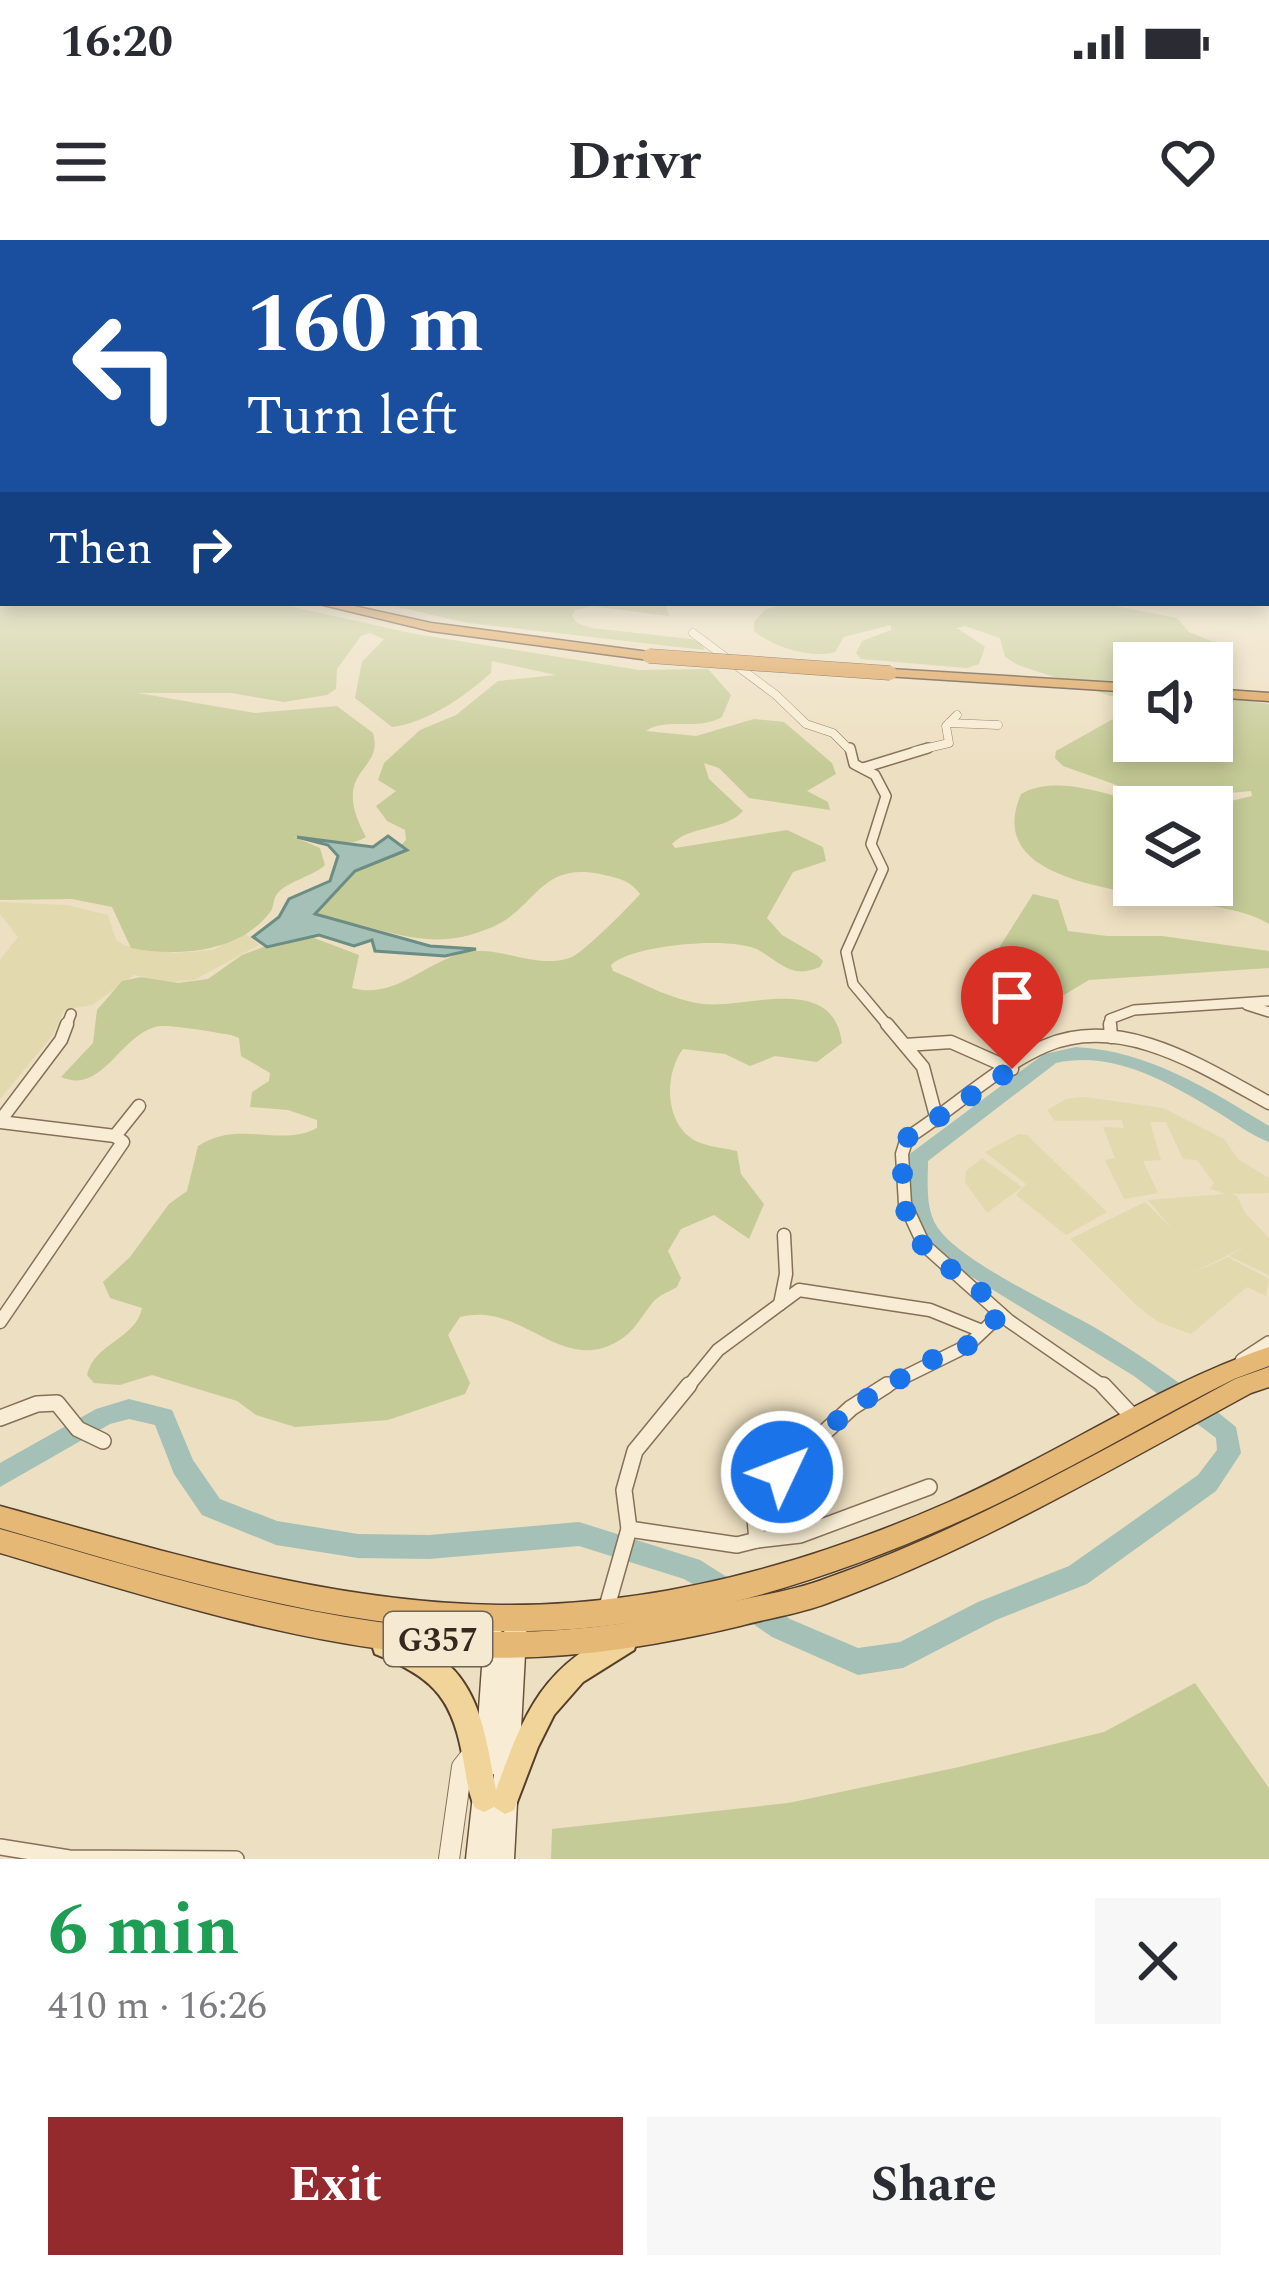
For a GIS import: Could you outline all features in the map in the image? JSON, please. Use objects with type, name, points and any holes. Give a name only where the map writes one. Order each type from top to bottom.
[{"type":"highway","points":[[370,614],[431,627],[650,654],[1113,684]]},
{"type":"highway","points":[[395,614],[650,654]]},
{"type":"highway","points":[[1233,692],[1269,695]]},
{"type":"highway","name":"G357","points":[[0,1540],[222,1592],[354,1606],[506,1631],[661,1604],[792,1574],[921,1526],[1141,1426],[1269,1356]]},
{"type":"highway","name":"G357","points":[[1234,1379],[1269,1379]]},
{"type":"highway","name":"G357","points":[[0,1517],[338,1629],[648,1634],[824,1592],[930,1550],[1141,1426]]},
{"type":"main road","points":[[338,1629],[437,1668],[460,1693],[482,1743],[495,1800],[501,1859]]},
{"type":"main road","points":[[482,1743],[506,1631]]},
{"type":"main road","points":[[495,1800],[506,1631]]},
{"type":"main road","points":[[479,1859],[495,1800],[541,1705],[563,1679],[648,1634]]},
{"type":"street","points":[[693,632],[806,724],[833,733],[851,749],[854,764],[875,775],[886,796],[872,844],[883,869],[846,952],[854,984],[923,1067],[937,1120]]},
{"type":"street","points":[[863,767],[949,742],[949,723],[957,715]]},
{"type":"street","points":[[949,723],[998,725]]},
{"type":"street","points":[[1111,1036],[1110,1018],[1135,1010],[1269,1001]]},
{"type":"street","points":[[1244,1004],[1269,1012]]},
{"type":"street","points":[[0,1322],[123,1142],[116,1136],[0,1122],[61,1040],[71,1014]]},
{"type":"street","points":[[1141,1426],[1091,1377],[1001,1314],[981,1291],[934,1258],[914,1237],[903,1213],[900,1149],[907,1138],[1045,1046],[1079,1034],[1154,1046],[1269,1103]]},
{"type":"street","points":[[905,1046],[935,1037],[954,1040],[987,1061],[1012,1069]]},
{"type":"street","points":[[116,1136],[139,1106]]},
{"type":"street","points":[[780,1304],[787,1274],[784,1235]]},
{"type":"street","points":[[606,1610],[629,1529],[624,1490],[635,1451],[718,1350],[800,1291],[930,1310],[982,1331]]},
{"type":"street","points":[[758,1540],[753,1498],[851,1408],[940,1355],[967,1346],[1001,1314]]},
{"type":"street","points":[[1234,1379],[1269,1344]]},
{"type":"street","points":[[0,1418],[57,1403],[78,1429],[102,1440]]},
{"type":"street","points":[[629,1529],[737,1545],[800,1535],[929,1487]]},
{"type":"street","points":[[449,1859],[462,1767],[482,1743]]},
{"type":"street","points":[[0,1847],[34,1856],[236,1859]]},
{"type":"shaded area","points":[[0,902],[66,905],[108,915],[116,940],[126,946],[175,953],[214,950],[243,932],[259,945],[194,980],[171,982],[134,975],[92,1005],[64,1010],[53,1035],[0,1099],[0,960],[18,937],[0,914]]},
{"type":"shaded area","points":[[1085,1097],[1163,1108],[1224,1139],[1238,1159],[1269,1178],[1269,1193],[1231,1194],[1269,1238],[1269,1275],[1229,1256],[1248,1245],[1190,1274],[1228,1257],[1269,1279],[1266,1296],[1247,1287],[1191,1334],[1158,1322],[1136,1305],[1070,1239],[1145,1202],[1173,1230],[1148,1200],[1226,1194],[1210,1189],[1214,1183],[1197,1160],[1183,1159],[1166,1122],[1150,1122],[1161,1160],[1143,1161],[1158,1193],[1124,1199],[1105,1160],[1115,1158],[1103,1127],[1124,1128],[1122,1120],[1055,1121],[1047,1110],[1066,1099]]},
{"type":"shaded area","points":[[1019,1134],[1027,1135],[1107,1212],[1066,1235],[1016,1195],[1026,1184],[985,1152]]},
{"type":"shaded area","points":[[982,1158],[1022,1187],[987,1213],[965,1182],[966,1171]]},
{"type":"green space","points":[[0,614],[323,614],[410,633],[639,670],[708,669],[731,695],[722,717],[646,731],[696,736],[754,719],[784,722],[832,763],[836,774],[807,791],[828,802],[830,810],[749,798],[719,768],[704,763],[709,779],[743,811],[672,844],[675,848],[787,830],[823,847],[826,861],[793,872],[767,918],[782,935],[823,961],[820,967],[794,971],[747,946],[707,943],[639,952],[611,965],[613,971],[667,995],[703,1004],[806,1001],[823,1008],[835,1021],[842,1043],[817,1062],[775,1056],[750,1066],[725,1054],[683,1049],[671,1083],[676,1119],[695,1141],[737,1151],[741,1174],[764,1204],[749,1239],[714,1215],[681,1229],[668,1251],[681,1278],[677,1287],[655,1300],[615,1343],[587,1350],[569,1348],[500,1318],[460,1317],[448,1335],[470,1383],[465,1394],[388,1420],[295,1427],[256,1415],[237,1401],[152,1375],[120,1385],[94,1383],[87,1375],[98,1355],[132,1327],[142,1308],[110,1298],[103,1282],[130,1257],[169,1204],[187,1191],[198,1146],[229,1135],[303,1133],[317,1128],[317,1120],[288,1110],[250,1107],[252,1092],[269,1081],[270,1073],[241,1056],[239,1038],[231,1035],[155,1027],[88,1078],[61,1077],[93,1043],[97,1010],[122,981],[208,979],[242,955],[301,933],[359,955],[352,988],[367,990],[395,985],[463,953],[491,952],[545,961],[572,957],[586,947],[640,894],[627,882],[600,874],[563,875],[539,889],[506,920],[457,938],[426,939],[335,920],[319,914],[314,904],[357,868],[389,857],[406,840],[405,830],[387,821],[376,806],[396,791],[378,780],[384,763],[420,730],[456,715],[498,681],[556,675],[492,661],[491,673],[457,699],[419,720],[392,727],[355,698],[362,662],[384,639],[370,633],[361,636],[337,669],[336,689],[327,695],[284,702],[231,693],[138,693],[255,713],[337,706],[373,733],[372,757],[355,784],[353,797],[366,837],[340,843],[294,837],[320,848],[325,865],[281,890],[271,911],[243,936],[207,949],[131,948],[112,907],[72,899],[0,900]]},
{"type":"green space","points":[[427,614],[573,614],[577,623],[592,628],[691,639],[703,643],[704,650],[469,623]]},
{"type":"green space","points":[[762,614],[1154,614],[1177,618],[1189,632],[1213,642],[1113,642],[1113,697],[1018,665],[1005,657],[1000,638],[965,626],[957,628],[985,647],[979,664],[967,668],[861,659],[856,653],[862,641],[891,630],[891,625],[844,637],[835,652],[826,654],[793,650],[754,631],[754,622]]},
{"type":"green space","points":[[1233,700],[1269,704],[1269,924],[1210,906],[1233,906],[1233,800],[1252,796],[1251,791],[1233,793],[1233,786],[1119,786],[1063,766],[1055,758],[1056,751],[1113,719],[1113,762],[1233,762]]},
{"type":"green space","points":[[1051,786],[1113,796],[1113,889],[1063,876],[1031,857],[1015,831],[1021,794]]},
{"type":"green space","points":[[1033,894],[1058,900],[1068,931],[1162,936],[1269,951],[1269,968],[1089,980],[1032,1014],[1022,1013],[995,977],[992,959]]},
{"type":"green space","points":[[1195,1683],[1269,1788],[1269,1859],[551,1859],[552,1829],[788,1803],[959,1767],[1104,1732]]},
{"type":"water","points":[[388,836],[407,850],[355,871],[315,914],[430,946],[476,949],[445,956],[375,951],[372,940],[354,946],[319,935],[267,947],[253,937],[279,917],[289,899],[330,881],[338,856],[328,845],[297,837],[373,847]]},
{"type":"waterway","points":[[752,1608],[781,1628],[858,1662],[903,1655],[987,1611],[1078,1575],[1207,1483],[1229,1453],[1228,1434],[1165,1384],[967,1265],[938,1242],[921,1213],[918,1158],[1050,1058],[1076,1052],[1104,1054],[1163,1074],[1269,1135]]},
{"type":"waterway","points":[[0,1476],[104,1416],[129,1409],[164,1417],[183,1466],[211,1507],[276,1533],[358,1546],[429,1547],[579,1534],[691,1569],[729,1593]]},
{"type":"route","points":[[782,1472],[851,1408],[940,1355],[967,1346],[1001,1314],[981,1291],[934,1258],[914,1237],[903,1213],[900,1149],[907,1138],[1012,1069]]}]
